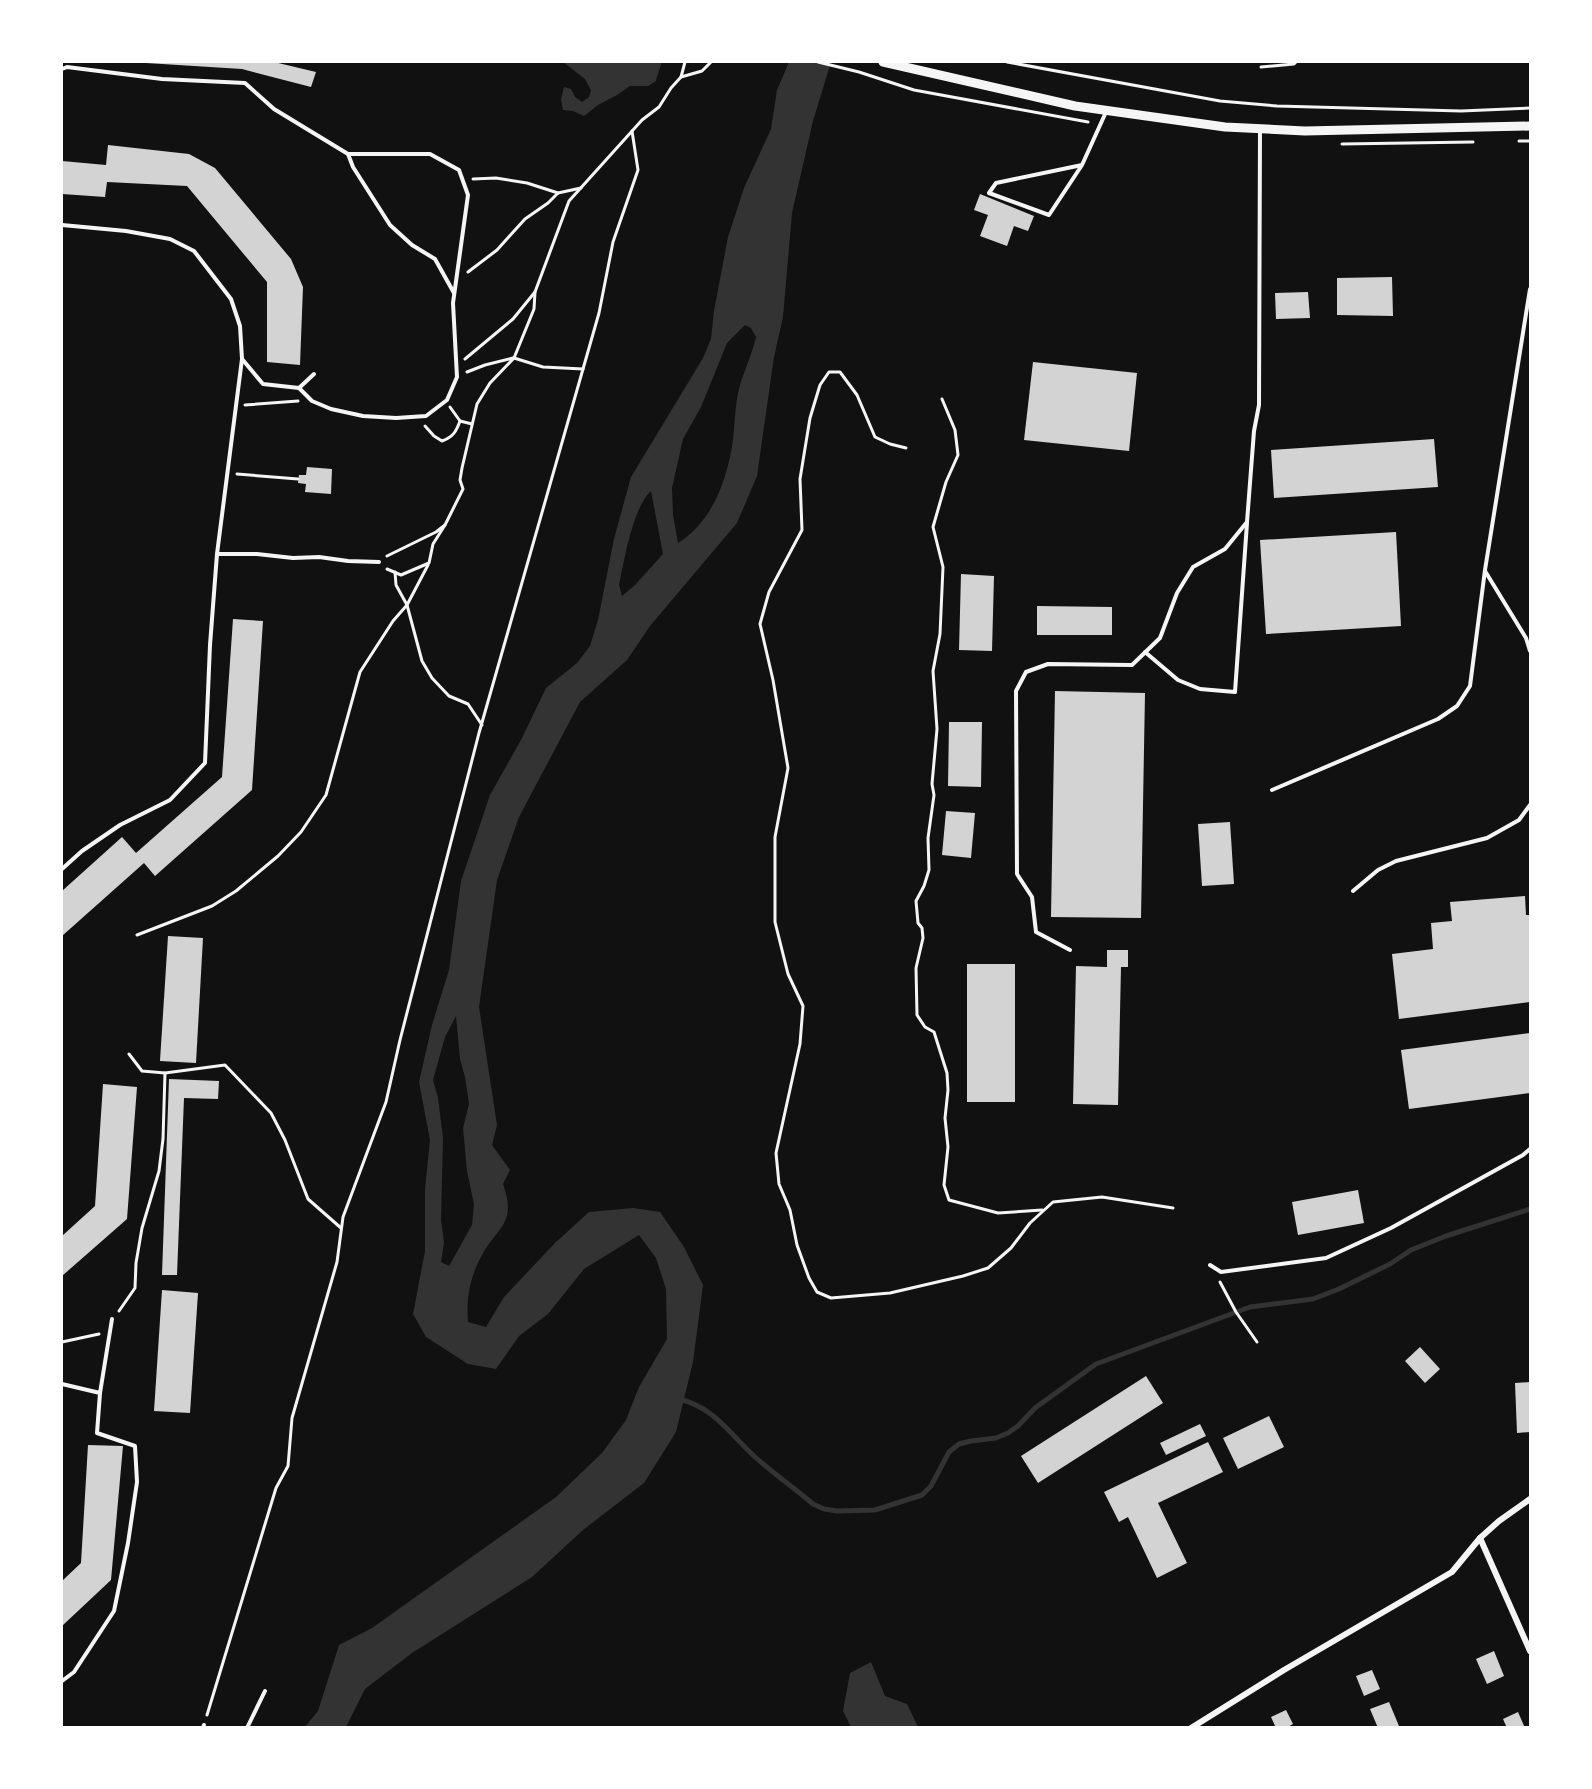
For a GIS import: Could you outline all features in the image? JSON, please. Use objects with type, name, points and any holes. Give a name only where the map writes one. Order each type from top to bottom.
[{"type":"street","points":[[883,62],[1040,99],[1188,123],[1305,131],[1530,126]]},
{"type":"street","points":[[1191,1728],[1284,1670],[1452,1572],[1480,1538],[1499,1521],[1530,1500]]},
{"type":"street","points":[[1480,1538],[1530,1651]]},
{"type":"lane","points":[[62,69],[67,67],[162,79],[246,83],[274,109],[348,154],[430,154],[459,170],[468,195],[454,294],[457,377],[447,400],[426,416],[396,418],[363,416],[332,409],[312,401],[299,388],[263,384],[242,359]]},
{"type":"lane","points":[[1082,165],[996,183],[989,193],[1049,215],[1082,165],[1106,111]]},
{"type":"lane","points":[[1145,652],[1178,680],[1200,688],[1235,692],[1254,431],[1259,405],[1260,129]]},
{"type":"lane","points":[[348,154],[353,167],[390,225],[412,244],[435,259],[454,294]]},
{"type":"lane","points":[[62,225],[126,231],[170,239],[194,251],[231,299],[240,326],[242,359],[217,554],[210,645],[206,763],[170,800],[120,825],[82,851],[62,869]]},
{"type":"lane","points":[[1272,790],[1438,719],[1457,706],[1470,686],[1485,570],[1530,289]]},
{"type":"lane","points":[[299,388],[314,374]]},
{"type":"lane","points":[[1070,950],[1036,932],[1032,897],[1017,874],[1016,691],[1026,672],[1048,664],[1132,665],[1160,638],[1177,593],[1193,567],[1225,549],[1247,522]]},
{"type":"lane","points":[[217,554],[319,557],[380,562]]},
{"type":"lane","points":[[1485,570],[1526,638],[1530,651]]},
{"type":"lane","points":[[1353,891],[1378,870],[1396,861],[1487,838],[1519,820],[1530,805]]},
{"type":"lane","points":[[1210,1265],[1221,1272],[1326,1258],[1476,1183],[1530,1149]]},
{"type":"lane","points":[[62,1681],[75,1672],[114,1611],[128,1543],[135,1492],[135,1446],[97,1433],[100,1393],[112,1319]]},
{"type":"lane","points":[[62,1384],[100,1393]]},
{"type":"lane","points":[[248,1728],[265,1691]]},
{"type":"path","points":[[137,935],[212,906],[236,891],[278,856],[301,832],[326,795],[360,672],[393,621],[407,605],[429,563],[433,544],[463,489],[460,480],[477,404],[490,383],[514,358],[534,309],[535,292],[569,201],[632,131],[659,107],[681,77],[685,62]]},
{"type":"path","points":[[681,77],[702,71],[711,62]]},
{"type":"path","points":[[818,62],[859,72]]},
{"type":"path","points":[[1007,62],[1220,101],[1277,106],[1461,111],[1530,108]]},
{"type":"path","points":[[1261,67],[1296,62]]},
{"type":"path","points":[[203,1726],[276,1488],[288,1466],[291,1418],[337,1262],[343,1217],[386,1102],[482,725],[599,313],[613,242],[638,170],[632,131]]},
{"type":"path","points":[[462,179],[496,178],[527,183],[558,193],[584,187]]},
{"type":"path","points":[[456,282],[497,250],[525,219],[558,193]]},
{"type":"path","points":[[461,363],[513,319],[535,292]]},
{"type":"path","points":[[457,377],[485,365],[514,358],[543,367],[583,369]]},
{"type":"path","points":[[906,448],[875,437],[857,395],[840,372],[829,372],[820,385],[810,418],[800,479],[802,530],[769,592],[760,624],[773,680],[788,768],[775,837],[775,922],[788,974],[803,1006],[800,1044],[776,1153],[779,1184],[790,1210],[797,1245],[809,1278],[818,1292],[831,1298],[890,1293],[988,1268],[1011,1248],[1030,1222],[1053,1202],[1102,1197],[1173,1208]]},
{"type":"path","points":[[942,399],[956,430],[958,455],[946,482],[933,527],[943,567],[943,586],[940,634],[933,671],[938,729],[934,747],[933,795],[927,838],[930,863],[924,886],[916,901],[918,923],[922,928],[916,968],[917,1015],[925,1027],[934,1032],[945,1063],[948,1090],[945,1118],[948,1147],[944,1185],[949,1200],[998,1213],[1044,1210]]},
{"type":"path","points":[[447,400],[460,421],[472,424]]},
{"type":"path","points":[[235,408],[259,403],[312,401]]},
{"type":"path","points":[[426,416],[425,426],[442,441],[450,438],[456,432],[460,421]]},
{"type":"path","points":[[226,474],[298,479]]},
{"type":"path","points":[[429,563],[401,575],[380,562],[445,525]]},
{"type":"path","points":[[395,572],[396,585],[407,605],[422,661],[432,678],[448,696],[468,704],[482,725]]},
{"type":"path","points":[[129,1054],[142,1071],[165,1073],[225,1065],[271,1113],[285,1140],[308,1199],[341,1228]]},
{"type":"path","points":[[62,1342],[103,1333],[135,1288],[136,1263],[142,1228],[159,1171],[163,1139],[165,1073]]},
{"type":"path","points":[[1210,1265],[1236,1312],[1257,1342]]},
{"type":"shaded area","points":[[563,62],[661,62],[656,81],[648,86],[630,86],[584,116],[563,110],[561,99],[564,87],[571,89],[575,97],[582,102],[589,97],[591,90],[585,79]]},
{"type":"shaded area","points":[[789,62],[831,62],[813,121],[792,213],[783,317],[774,357],[757,476],[737,523],[650,626],[627,660],[580,702],[519,817],[497,880],[479,1007],[497,1125],[492,1145],[510,1170],[503,1184],[507,1197],[507,1216],[474,1271],[468,1296],[468,1322],[486,1327],[504,1297],[555,1243],[589,1212],[633,1208],[660,1212],[684,1247],[703,1285],[693,1362],[676,1432],[644,1483],[583,1530],[532,1577],[412,1653],[365,1689],[346,1727],[304,1728],[318,1711],[339,1645],[372,1628],[556,1497],[602,1453],[626,1420],[639,1387],[667,1339],[666,1289],[656,1258],[639,1235],[584,1269],[548,1314],[519,1336],[496,1369],[468,1364],[426,1337],[413,1314],[425,1251],[425,1189],[430,1140],[419,1082],[432,1025],[449,970],[461,881],[490,795],[521,740],[546,688],[577,663],[590,646],[598,620],[614,539],[631,477],[703,358],[711,339],[728,237],[744,188],[771,129],[777,90]],"holes":[[[745,325],[751,328],[756,337],[738,392],[727,470],[716,498],[701,523],[678,543],[673,515],[672,488],[683,439],[701,407],[727,343]],[[651,491],[663,554],[622,596],[619,585],[627,549],[634,521]],[[456,1016],[460,1059],[469,1104],[463,1128],[467,1171],[474,1204],[472,1225],[449,1266],[441,1262],[444,1242],[441,1220],[443,1138],[438,1098],[433,1080],[445,1037]]]},
{"type":"shaded area","points":[[871,1662],[885,1696],[907,1704],[918,1727],[851,1727],[843,1711],[850,1673]]},
{"type":"building","points":[[146,62],[274,62],[316,72],[311,87],[242,69]]},
{"type":"building","points":[[108,145],[189,154],[215,168],[291,259],[303,287],[300,365],[267,362],[267,282],[187,186],[107,182],[105,197],[62,194],[62,161],[106,165]]},
{"type":"building","points":[[980,194],[1034,216],[1028,231],[1014,226],[1007,246],[980,236],[988,215],[974,210]]},
{"type":"building","points":[[1392,277],[1393,316],[1337,315],[1337,278]]},
{"type":"building","points":[[1308,292],[1310,318],[1276,319],[1275,293]]},
{"type":"building","points":[[1033,362],[1137,373],[1129,451],[1024,440]]},
{"type":"building","points":[[1434,439],[1438,487],[1274,498],[1271,450]]},
{"type":"building","points":[[307,467],[332,469],[331,494],[305,492],[306,484],[298,483],[299,475],[306,475]]},
{"type":"building","points":[[1396,532],[1401,626],[1266,634],[1260,540]]},
{"type":"building","points":[[961,574],[994,576],[992,651],[959,650]]},
{"type":"building","points":[[1037,606],[1112,607],[1112,635],[1037,635]]},
{"type":"building","points":[[233,619],[263,621],[252,790],[155,876],[144,863],[62,936],[62,891],[122,837],[136,853],[222,777]]},
{"type":"building","points":[[1055,691],[1145,693],[1141,918],[1051,917]]},
{"type":"building","points":[[949,722],[982,722],[981,787],[948,786]]},
{"type":"building","points":[[946,811],[975,813],[971,858],[942,855]]},
{"type":"building","points":[[1230,822],[1234,884],[1202,886],[1198,824]]},
{"type":"building","points":[[1525,896],[1526,915],[1530,915],[1530,1002],[1399,1019],[1392,954],[1433,949],[1431,923],[1452,921],[1450,902]]},
{"type":"building","points":[[168,936],[203,938],[196,1063],[160,1061]]},
{"type":"building","points":[[1107,950],[1128,950],[1128,967],[1121,967],[1118,1105],[1073,1104],[1076,966],[1107,967]]},
{"type":"building","points":[[967,964],[1015,964],[1015,1102],[967,1102]]},
{"type":"building","points":[[1530,1033],[1530,1093],[1409,1109],[1401,1050]]},
{"type":"building","points":[[169,1079],[219,1081],[218,1099],[184,1098],[177,1275],[162,1275]]},
{"type":"building","points":[[103,1084],[137,1087],[127,1219],[62,1276],[62,1236],[95,1206]]},
{"type":"building","points":[[1358,1190],[1364,1223],[1298,1235],[1292,1202]]},
{"type":"building","points":[[162,1290],[198,1293],[190,1413],[154,1411]]},
{"type":"building","points":[[1420,1347],[1440,1369],[1425,1383],[1405,1361]]},
{"type":"building","points":[[1146,1376],[1163,1403],[1038,1483],[1021,1456]]},
{"type":"building","points":[[1530,1382],[1530,1432],[1517,1433],[1515,1383]]},
{"type":"building","points":[[1269,1416],[1284,1447],[1238,1469],[1223,1438]]},
{"type":"building","points":[[1200,1424],[1206,1436],[1166,1455],[1160,1443]]},
{"type":"building","points":[[1208,1442],[1223,1472],[1158,1503],[1187,1563],[1157,1578],[1128,1517],[1119,1522],[1104,1492]]},
{"type":"building","points":[[88,1445],[123,1446],[111,1580],[62,1626],[62,1581],[81,1563]]},
{"type":"building","points":[[1494,1651],[1504,1676],[1487,1684],[1476,1659]]},
{"type":"building","points":[[1372,1670],[1380,1689],[1364,1696],[1356,1676]]},
{"type":"building","points":[[1389,1702],[1399,1726],[1378,1728],[1370,1709]]},
{"type":"building","points":[[1286,1710],[1293,1724],[1286,1728],[1276,1728],[1271,1717]]},
{"type":"building","points":[[1518,1712],[1525,1728],[1507,1728],[1503,1719]]},
{"type":"waterway","points":[[678,1399],[711,1414],[755,1457],[813,1504],[837,1511],[875,1510],[922,1495],[931,1486],[949,1452],[959,1444],[996,1438],[1008,1433],[1035,1408],[1096,1364],[1250,1307],[1313,1299],[1390,1264],[1411,1250],[1446,1236],[1530,1209]]}]
